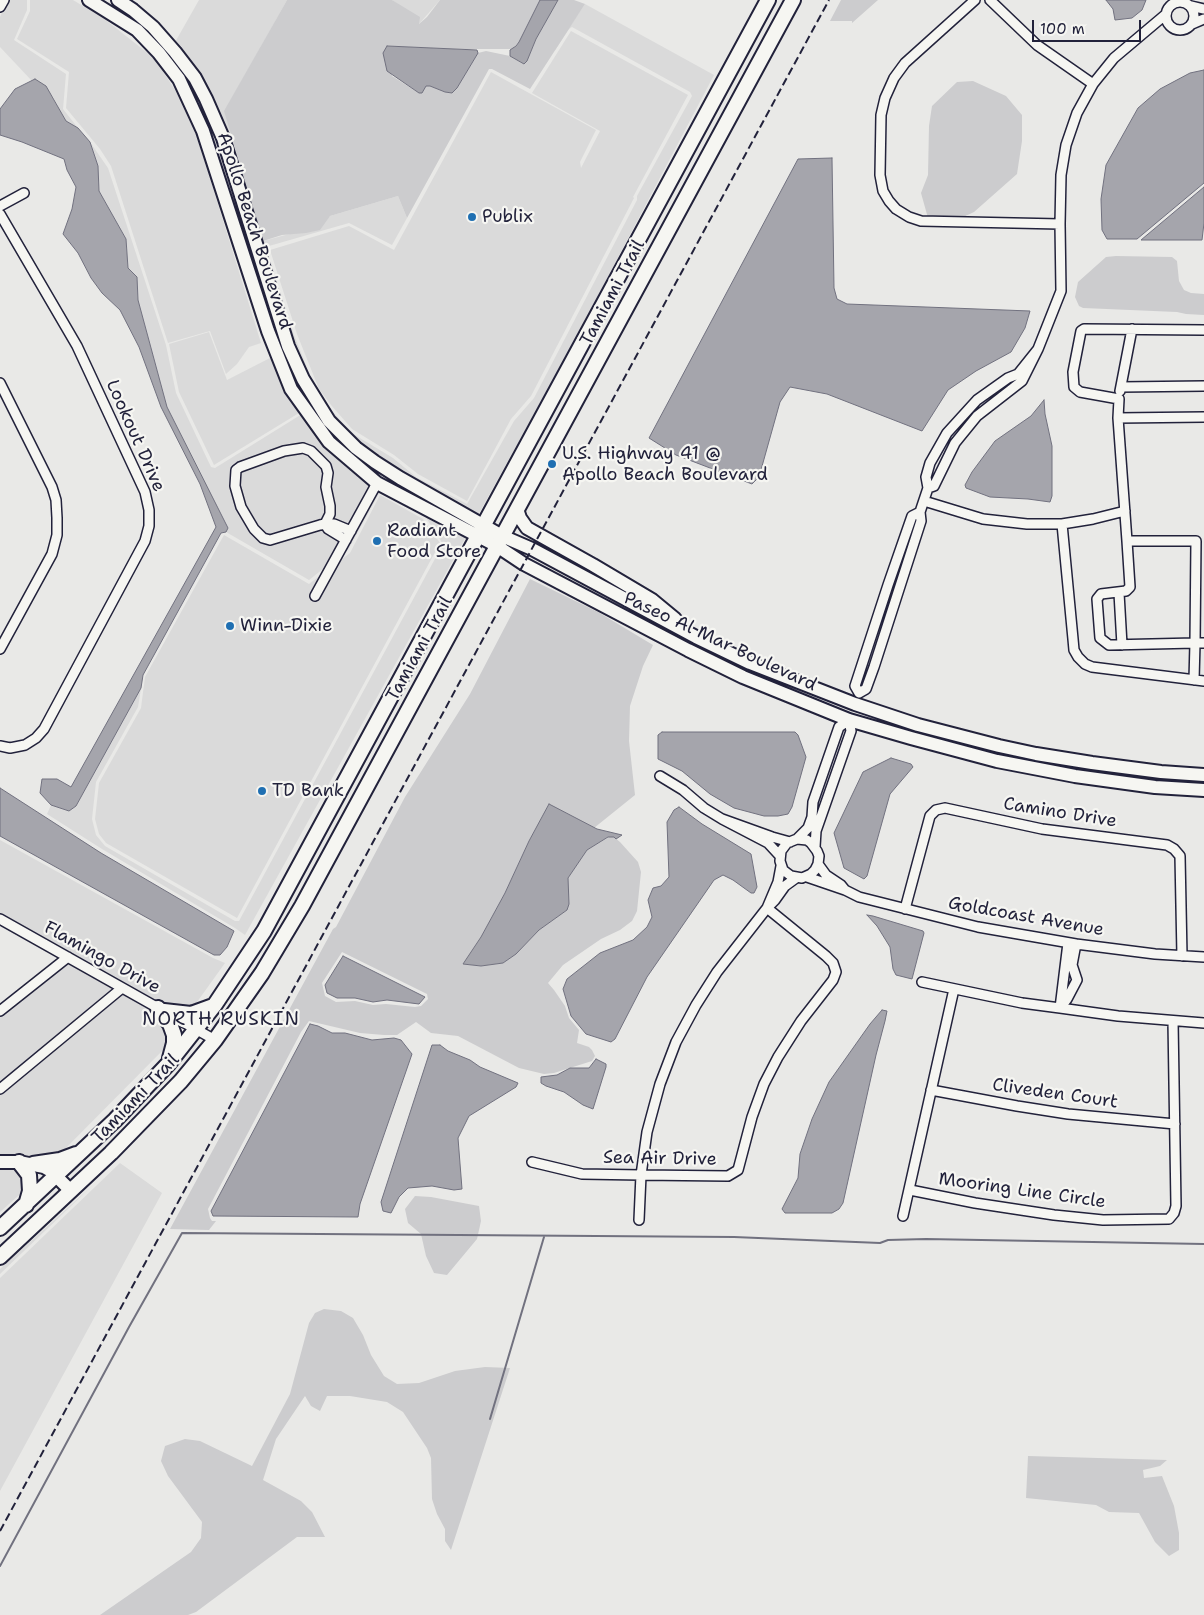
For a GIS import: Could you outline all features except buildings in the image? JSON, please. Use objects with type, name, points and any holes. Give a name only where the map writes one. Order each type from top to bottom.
[{"type":"main road","name":"Apollo Beach Boulevard","points":[[118,0],[153,27],[195,78],[206,99],[223,138],[288,346],[303,378],[329,421],[356,448],[385,469],[481,531]]},
{"type":"main road","name":"Tamiami Trail","points":[[0,1228],[116,1120],[169,1063],[214,1006],[264,931],[768,0]]},
{"type":"main road","name":"Tamiami Trail","points":[[0,1257],[148,1117],[215,1040],[262,973],[282,941],[793,0]]},
{"type":"main road","name":"Apollo Beach Boulevard","points":[[94,1],[136,30],[159,53],[179,79],[204,130],[275,352],[291,390],[329,442],[377,483],[500,541]]},
{"type":"main road","points":[[716,97],[735,107]]},
{"type":"main road","points":[[618,277],[637,288]]},
{"type":"main road","points":[[377,483],[385,469]]},
{"type":"main road","points":[[517,509],[520,518],[527,528],[652,600],[696,637]]},
{"type":"main road","name":"Paseo Al Mar Boulevard","points":[[500,541],[532,549],[696,637],[750,663],[855,704],[918,725],[1036,754],[1161,772],[1204,774]]},
{"type":"main road","name":"Paseo Al Mar Boulevard","points":[[500,541],[524,564],[688,650],[743,677],[849,720],[997,761],[1075,776],[1155,787],[1204,790]]},
{"type":"main road","points":[[849,720],[855,704]]},
{"type":"main road","points":[[356,762],[360,774],[357,802]]},
{"type":"main road","points":[[161,1010],[191,1014],[214,1006]]},
{"type":"main road","points":[[161,1010],[170,1024],[174,1035],[169,1063]]},
{"type":"main road","points":[[0,1162],[26,1163],[60,1160],[81,1152]]},
{"type":"main road","points":[[26,1163],[44,1167],[71,1191]]},
{"type":"main road","points":[[26,1163],[26,1169],[30,1178],[30,1191],[26,1204]]},
{"type":"street","points":[[0,8],[4,0]]},
{"type":"street","points":[[975,0],[904,63],[894,78],[885,98],[881,115],[880,175],[882,190],[896,209],[921,222],[1060,224]]},
{"type":"street","points":[[990,0],[1037,45],[1092,84]]},
{"type":"street","points":[[1204,9],[1186,3],[1170,3],[1166,15],[1168,24],[1180,31],[1204,19]]},
{"type":"street","points":[[1186,3],[1194,17],[1192,24]]},
{"type":"street","points":[[928,488],[934,486],[955,443],[977,416],[1022,381],[1038,350],[1061,291],[1061,174],[1066,145],[1077,113],[1092,84],[1114,58],[1166,15]]},
{"type":"street","points":[[1146,32],[1171,27]]},
{"type":"street","points":[[0,206],[24,193]]},
{"type":"street","name":"Lookout Drive","points":[[0,214],[77,346],[145,492],[149,510],[149,526],[145,541],[44,729],[36,738],[25,745],[10,748],[0,746]]},
{"type":"street","points":[[1119,399],[1080,392],[1074,387],[1073,372],[1080,331],[1084,329],[1204,330]]},
{"type":"street","points":[[1132,329],[1119,399],[1118,418],[1130,586],[1126,591],[1101,594],[1097,599],[1100,638],[1109,645],[1200,643]]},
{"type":"street","points":[[920,512],[912,516],[888,585],[855,686],[859,693],[866,689],[874,667],[921,521],[920,512],[928,488],[926,477],[930,463],[947,433],[977,400],[1008,378],[1018,374],[1038,350]]},
{"type":"street","points":[[0,383],[52,487],[56,500],[57,535],[52,554],[0,649]]},
{"type":"street","points":[[1121,387],[1204,386]]},
{"type":"street","points":[[1118,418],[1204,417]]},
{"type":"street","points":[[324,524],[330,514],[326,487],[328,473],[326,466],[311,451],[303,448],[292,450],[236,470],[234,486],[241,507],[254,529],[263,538],[270,540],[324,524],[334,524],[351,531]]},
{"type":"street","points":[[316,596],[377,483]]},
{"type":"street","points":[[924,501],[983,519],[1027,524],[1062,524],[1125,511]]},
{"type":"street","points":[[324,524],[328,529],[346,540]]},
{"type":"street","points":[[1062,524],[1074,650],[1078,657],[1085,664],[1092,667],[1204,681]]},
{"type":"street","points":[[1128,541],[1200,541],[1200,643],[1194,680]]},
{"type":"street","points":[[1119,593],[1122,645]]},
{"type":"street","points":[[766,908],[778,882],[781,866],[780,856],[784,846],[808,828],[812,817],[812,802],[838,727],[849,720],[851,731],[816,831],[815,847]]},
{"type":"street","points":[[660,776],[683,790],[704,808],[730,824],[768,843],[780,856]]},
{"type":"street","name":"Camino Drive","points":[[905,910],[930,816],[936,810],[945,808],[1042,829],[1166,845],[1174,849],[1180,856],[1182,956]]},
{"type":"street","points":[[722,819],[772,837],[807,840],[815,847],[819,856],[815,870],[807,877],[796,878],[787,874],[781,866]]},
{"type":"street","name":"Goldcoast Avenue","points":[[818,864],[826,875],[845,890]]},
{"type":"street","name":"Goldcoast Avenue","points":[[807,877],[845,890],[859,897],[978,928],[1072,944],[1204,957]]},
{"type":"street","points":[[639,1220],[641,1175],[647,1132],[660,1084],[676,1042],[717,972],[766,908],[775,900],[785,886],[796,878]]},
{"type":"street","name":"Sea Air Drive","points":[[532,1162],[582,1174],[728,1176],[738,1170],[752,1116],[771,1070],[801,1021],[833,980],[836,972],[833,963],[766,908]]},
{"type":"street","name":"Flamingo Drive","points":[[0,919],[215,1040]]},
{"type":"street","points":[[1060,1008],[1072,944]]},
{"type":"street","points":[[0,1011],[68,957]]},
{"type":"street","points":[[922,982],[1060,1008],[1118,1016],[1204,1023]]},
{"type":"street","points":[[0,1089],[122,988]]},
{"type":"street","name":"Mooring Line Circle","points":[[904,1216],[954,989]]},
{"type":"street","name":"Mooring Line Circle","points":[[910,1190],[975,1203],[1054,1215],[1103,1220],[1169,1219],[1174,1213],[1176,1206],[1173,1021]]},
{"type":"street","name":"Cliveden Court","points":[[931,1090],[1068,1114],[1175,1124]]},
{"type":"shaded area","points":[[8,0],[27,0],[27,10],[14,40],[66,74],[63,109],[78,128],[66,121],[53,97],[35,80],[32,81],[0,47],[0,17]]},
{"type":"shaded area","points":[[30,0],[73,0],[103,18],[154,58],[188,112],[261,343],[249,347],[237,364],[226,374],[210,331],[168,343],[111,166],[100,149],[66,108],[69,72],[17,39],[30,11]]},
{"type":"shaded area","points":[[199,0],[287,0],[225,111],[263,241],[293,233],[330,216],[398,196],[407,218],[392,245],[349,223],[269,246],[267,250],[294,335],[316,390],[329,407],[350,432],[393,458],[416,477],[467,504],[514,421],[534,398],[637,200],[637,196],[692,96],[690,92],[572,27],[554,52],[557,45],[585,4],[714,75],[572,345],[477,517],[377,458],[332,418],[306,376],[291,345],[226,136],[174,44]]},
{"type":"shaded area","points":[[287,0],[392,0],[420,17],[419,24],[440,0],[540,0],[519,42],[512,49],[387,46],[392,76],[419,93],[426,86],[430,86],[452,93],[478,53],[486,51],[510,56],[524,64],[558,0],[574,0],[585,4],[530,89],[489,69],[407,218],[398,196],[330,216],[320,230],[282,235],[263,241],[224,111]]},
{"type":"shaded area","points":[[392,0],[440,0],[419,24]]},
{"type":"shaded area","points":[[540,0],[558,0],[524,64],[510,56],[510,50],[519,42]]},
{"type":"shaded area","points":[[841,0],[878,0],[852,23],[852,21],[830,21]]},
{"type":"shaded area","points":[[1106,0],[1146,0],[1142,10],[1132,18],[1115,20],[1113,9]]},
{"type":"shaded area","points":[[101,1],[154,35],[192,81],[219,139],[300,381],[380,470],[376,477],[332,439],[295,387],[183,77]]},
{"type":"shaded area","points":[[571,31],[688,95],[633,197],[531,396],[511,419],[467,501],[418,474],[394,455],[352,429],[331,405],[319,389],[297,334],[270,250],[349,226],[394,250],[491,72],[596,130],[580,162],[581,168],[600,131],[532,93]]},
{"type":"shaded area","points":[[387,46],[477,50],[478,53],[452,93],[426,86],[422,93],[419,93],[387,71],[383,53]]},
{"type":"shaded area","points":[[1204,70],[1204,183],[1137,239],[1107,239],[1102,230],[1101,199],[1106,165],[1138,108],[1160,89],[1190,73]]},
{"type":"shaded area","points":[[35,79],[46,86],[66,121],[78,128],[90,142],[98,166],[99,191],[126,239],[128,268],[137,277],[138,300],[167,407],[228,528],[226,532],[221,533],[143,675],[141,688],[76,806],[69,811],[51,805],[40,793],[42,779],[57,779],[71,787],[216,527],[200,484],[161,407],[139,347],[120,310],[102,293],[91,278],[78,253],[63,234],[72,209],[76,187],[67,170],[64,159],[0,135],[0,109],[15,89]]},
{"type":"shaded area","points":[[973,81],[1006,96],[1022,115],[1022,141],[1017,174],[974,212],[959,219],[928,218],[921,193],[928,175],[929,126],[932,106],[957,82]]},
{"type":"shaded area","points":[[90,142],[108,168],[166,345],[176,393],[211,467],[215,468],[302,414],[372,484],[349,526],[332,519],[324,459],[312,447],[303,444],[294,445],[236,464],[232,469],[231,486],[238,508],[251,532],[262,542],[271,544],[323,529],[340,541],[328,565],[309,580],[226,532],[228,528],[167,407],[138,300],[137,278],[128,268],[126,239],[99,191],[98,166]]},
{"type":"shaded area","points":[[832,158],[834,288],[837,299],[847,304],[1030,311],[1025,328],[1011,352],[976,371],[948,390],[922,431],[827,394],[790,387],[780,402],[759,477],[752,484],[676,455],[649,438],[798,159]]},
{"type":"shaded area","points":[[1204,187],[1202,240],[1141,240]]},
{"type":"shaded area","points":[[1106,257],[1172,257],[1177,261],[1179,281],[1184,290],[1191,293],[1204,294],[1204,315],[1083,308],[1079,306],[1075,297],[1078,282]]},
{"type":"shaded area","points":[[209,332],[227,380],[270,358],[299,413],[214,465],[179,392],[169,344]]},
{"type":"shaded area","points":[[1044,400],[1052,446],[1052,496],[1050,502],[990,497],[966,488],[965,485],[972,472],[995,441],[1031,416]]},
{"type":"shaded area","points":[[295,453],[309,455],[323,469],[322,487],[326,513],[322,520],[270,536],[264,534],[245,505],[238,485],[239,473],[242,470]]},
{"type":"shaded area","points":[[378,488],[467,535],[245,935],[47,814],[51,805],[68,811],[76,806],[141,688],[138,707],[96,782],[92,819],[96,835],[105,846],[235,921],[239,921],[443,544],[425,516],[380,492],[348,550],[343,554]]},
{"type":"shaded area","points":[[380,495],[423,519],[440,543],[237,918],[106,843],[99,834],[95,819],[99,783],[141,708],[145,677],[224,535],[309,584],[350,553]]},
{"type":"shaded area","points":[[530,579],[598,612],[653,645],[643,666],[630,706],[629,741],[635,795],[594,828],[549,805],[529,841],[505,893],[481,937],[463,964],[481,966],[503,963],[516,954],[539,930],[567,910],[568,878],[587,850],[609,837],[614,837],[638,862],[641,872],[637,911],[632,921],[563,965],[548,983],[565,1006],[569,1018],[579,1030],[577,1043],[589,1047],[595,1056],[592,1061],[554,1073],[544,1074],[519,1068],[458,1036],[431,1033],[416,1022],[397,1035],[384,1035],[360,1033],[309,1021],[301,1032],[208,1209],[212,1221],[216,1221],[209,1230],[170,1229],[333,929],[336,927],[405,797],[470,694]],"holes":[[[342,952],[427,994],[428,999],[421,1006],[415,1007],[386,1004],[373,1005],[355,1001],[336,1002],[325,996],[322,983]]]},
{"type":"shaded area","points":[[662,732],[795,732],[798,735],[806,757],[792,807],[788,814],[764,816],[734,808],[710,794],[682,771],[658,759],[658,735]]},
{"type":"shaded area","points":[[891,758],[911,764],[913,767],[890,794],[867,876],[864,879],[844,868],[834,833],[863,772]]},
{"type":"shaded area","points":[[0,788],[101,853],[234,931],[227,947],[220,955],[214,955],[0,836]]},
{"type":"shaded area","points":[[549,804],[597,829],[622,835],[616,839],[608,837],[587,850],[568,878],[569,904],[567,910],[539,930],[516,954],[503,963],[481,966],[463,964],[481,937],[505,893],[529,841]]},
{"type":"shaded area","points":[[679,807],[702,824],[751,854],[757,887],[754,893],[751,893],[723,875],[714,880],[647,977],[615,1039],[611,1042],[586,1034],[571,1016],[563,989],[567,979],[600,953],[633,940],[647,927],[652,917],[648,900],[653,888],[661,886],[669,877],[667,822],[674,810]]},
{"type":"shaded area","points":[[0,840],[225,963],[192,1009],[158,1003],[0,915]]},
{"type":"shaded area","points":[[867,915],[923,931],[912,979],[896,975],[893,969],[890,947],[877,926]]},
{"type":"shaded area","points":[[343,956],[425,997],[419,1004],[387,1000],[373,1002],[355,998],[337,998],[327,993],[325,985]]},
{"type":"shaded area","points":[[68,962],[115,988],[0,1084],[0,1016]]},
{"type":"shaded area","points":[[122,993],[156,1011],[170,1040],[164,1049],[58,1156],[47,1158],[0,1157],[0,1094]]},
{"type":"shaded area","points":[[882,1010],[887,1011],[885,1021],[843,1203],[839,1209],[832,1213],[785,1213],[782,1209],[798,1178],[800,1154],[812,1119],[829,1082]]},
{"type":"shaded area","points":[[310,1024],[332,1033],[345,1033],[372,1040],[394,1038],[401,1040],[412,1054],[360,1204],[358,1217],[213,1216],[211,1211]]},
{"type":"shaded area","points":[[432,1045],[440,1045],[480,1067],[518,1083],[516,1087],[469,1116],[458,1138],[462,1189],[454,1190],[432,1186],[408,1188],[399,1197],[391,1213],[383,1211],[381,1202]]},
{"type":"shaded area","points":[[596,1059],[606,1064],[606,1067],[593,1109],[583,1105],[564,1092],[541,1083],[541,1077],[557,1075],[570,1068],[589,1068]]},
{"type":"shaded area","points":[[120,1163],[162,1193],[0,1491],[0,1278]]},
{"type":"shaded area","points":[[0,1166],[18,1166],[23,1172],[26,1189],[0,1212]]},
{"type":"shaded area","points":[[93,1185],[0,1274],[0,1269]]},
{"type":"shaded area","points":[[415,1196],[479,1206],[481,1221],[477,1239],[447,1275],[434,1273],[426,1256],[421,1234],[408,1223],[405,1209]]},
{"type":"shaded area","points":[[324,1309],[341,1311],[353,1318],[363,1335],[371,1355],[384,1376],[397,1384],[419,1383],[455,1371],[485,1367],[510,1368],[451,1550],[445,1541],[445,1529],[432,1499],[431,1458],[427,1448],[403,1412],[387,1402],[350,1396],[327,1396],[320,1411],[311,1406],[305,1396],[276,1439],[263,1480],[301,1501],[312,1512],[325,1537],[297,1537],[196,1612],[188,1615],[100,1615],[191,1552],[201,1538],[202,1522],[168,1476],[161,1461],[165,1446],[185,1439],[200,1441],[252,1466],[290,1394],[309,1323],[315,1313]]},
{"type":"shaded area","points":[[1028,1456],[1167,1460],[1160,1466],[1143,1470],[1144,1478],[1162,1476],[1174,1506],[1179,1533],[1179,1550],[1169,1556],[1155,1542],[1139,1513],[1109,1512],[1096,1505],[1026,1498]]},
{"type":"waterway","points":[[0,1566],[182,1233],[734,1237],[880,1243],[888,1240],[926,1239],[1204,1244]]},
{"type":"waterway","points":[[490,1419],[544,1237]]},
{"type":"railway","points":[[0,1531],[829,0]]},
{"type":"place","name":"Publix","points":[[472,217]]},
{"type":"place","name":"U.S. Highway 41 @ Apollo Beach Boulevard","points":[[552,464]]},
{"type":"place","name":"Radiant Food Store","points":[[377,541]]},
{"type":"place","name":"Winn-Dixie","points":[[230,626]]},
{"type":"place","name":"TD Bank","points":[[262,791]]},
{"type":"district","name":"NORTH RUSKIN","points":[[221,1020]]}]
